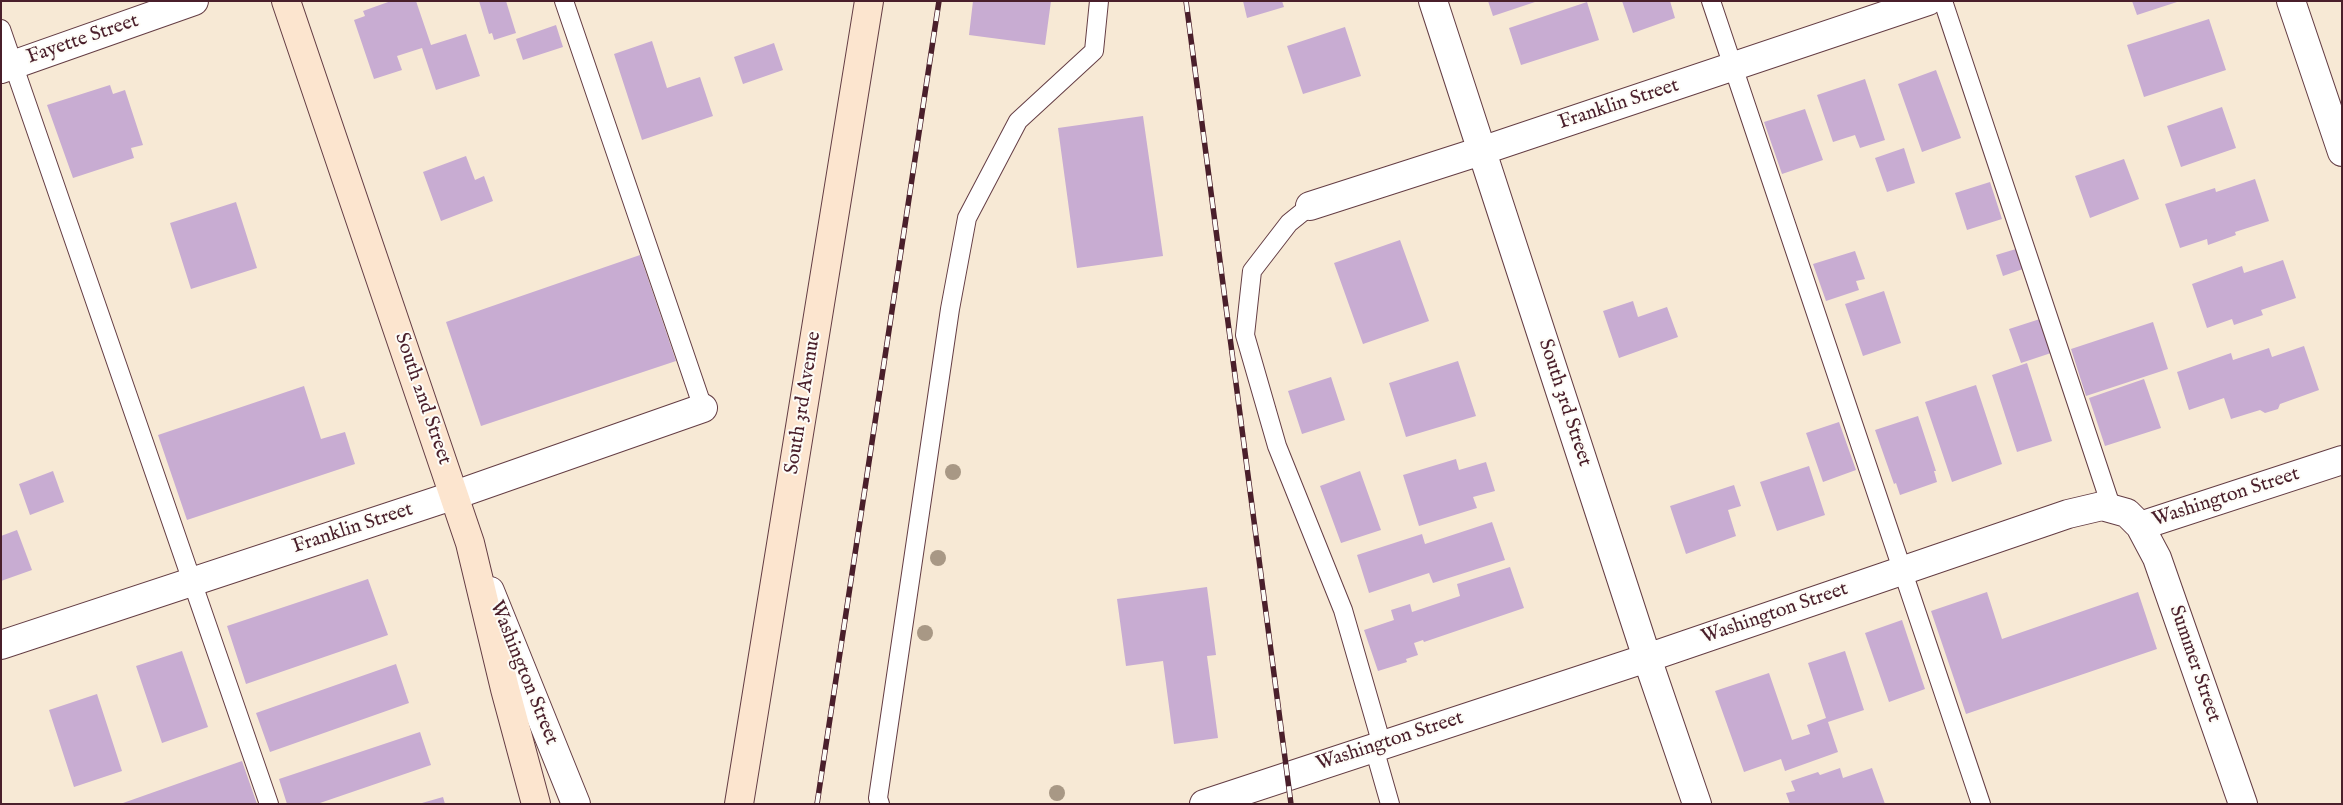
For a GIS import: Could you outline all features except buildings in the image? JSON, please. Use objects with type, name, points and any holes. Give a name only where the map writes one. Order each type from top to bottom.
[{"type":"main road","name":"South 2nd Street","points":[[286,1],[470,543],[504,688],[536,804]]},
{"type":"main road","name":"South 3rd Avenue","points":[[739,804],[869,1]]},
{"type":"street","name":"Fayette Street","points":[[8,67],[194,1]]},
{"type":"street","name":"South 3rd Street","points":[[1434,1],[1481,151],[1696,804]]},
{"type":"street","name":"Franklin Street","points":[[1310,206],[1481,151],[1928,1]]},
{"type":"street","points":[[2291,1],[2342,152]]},
{"type":"street","name":"Franklin Street","points":[[1,645],[455,495],[703,408]]},
{"type":"street","name":"Washington Street","points":[[1204,804],[1647,658],[2068,514],[2102,506],[2128,513],[2140,526],[2342,460]]},
{"type":"street","name":"Summer Street","points":[[2140,526],[2157,558],[2243,804]]},
{"type":"street","name":"Washington Street","points":[[470,543],[576,804]]},
{"type":"street","points":[[747,756],[748,804]]},
{"type":"lane","points":[[564,1],[703,408]]},
{"type":"lane","points":[[880,804],[878,798],[950,309],[967,218],[1018,121],[1094,51],[1099,1]]},
{"type":"lane","points":[[1711,1],[1981,804]]},
{"type":"lane","points":[[1943,1],[2112,509]]},
{"type":"lane","points":[[1,29],[8,67],[192,582],[269,804]]},
{"type":"lane","points":[[1310,206],[1289,224],[1252,271],[1245,335],[1277,446],[1343,610],[1378,746],[1390,804]]},
{"type":"railway","points":[[817,804],[939,1]]},
{"type":"railway","points":[[1186,1],[1291,804]]}]
